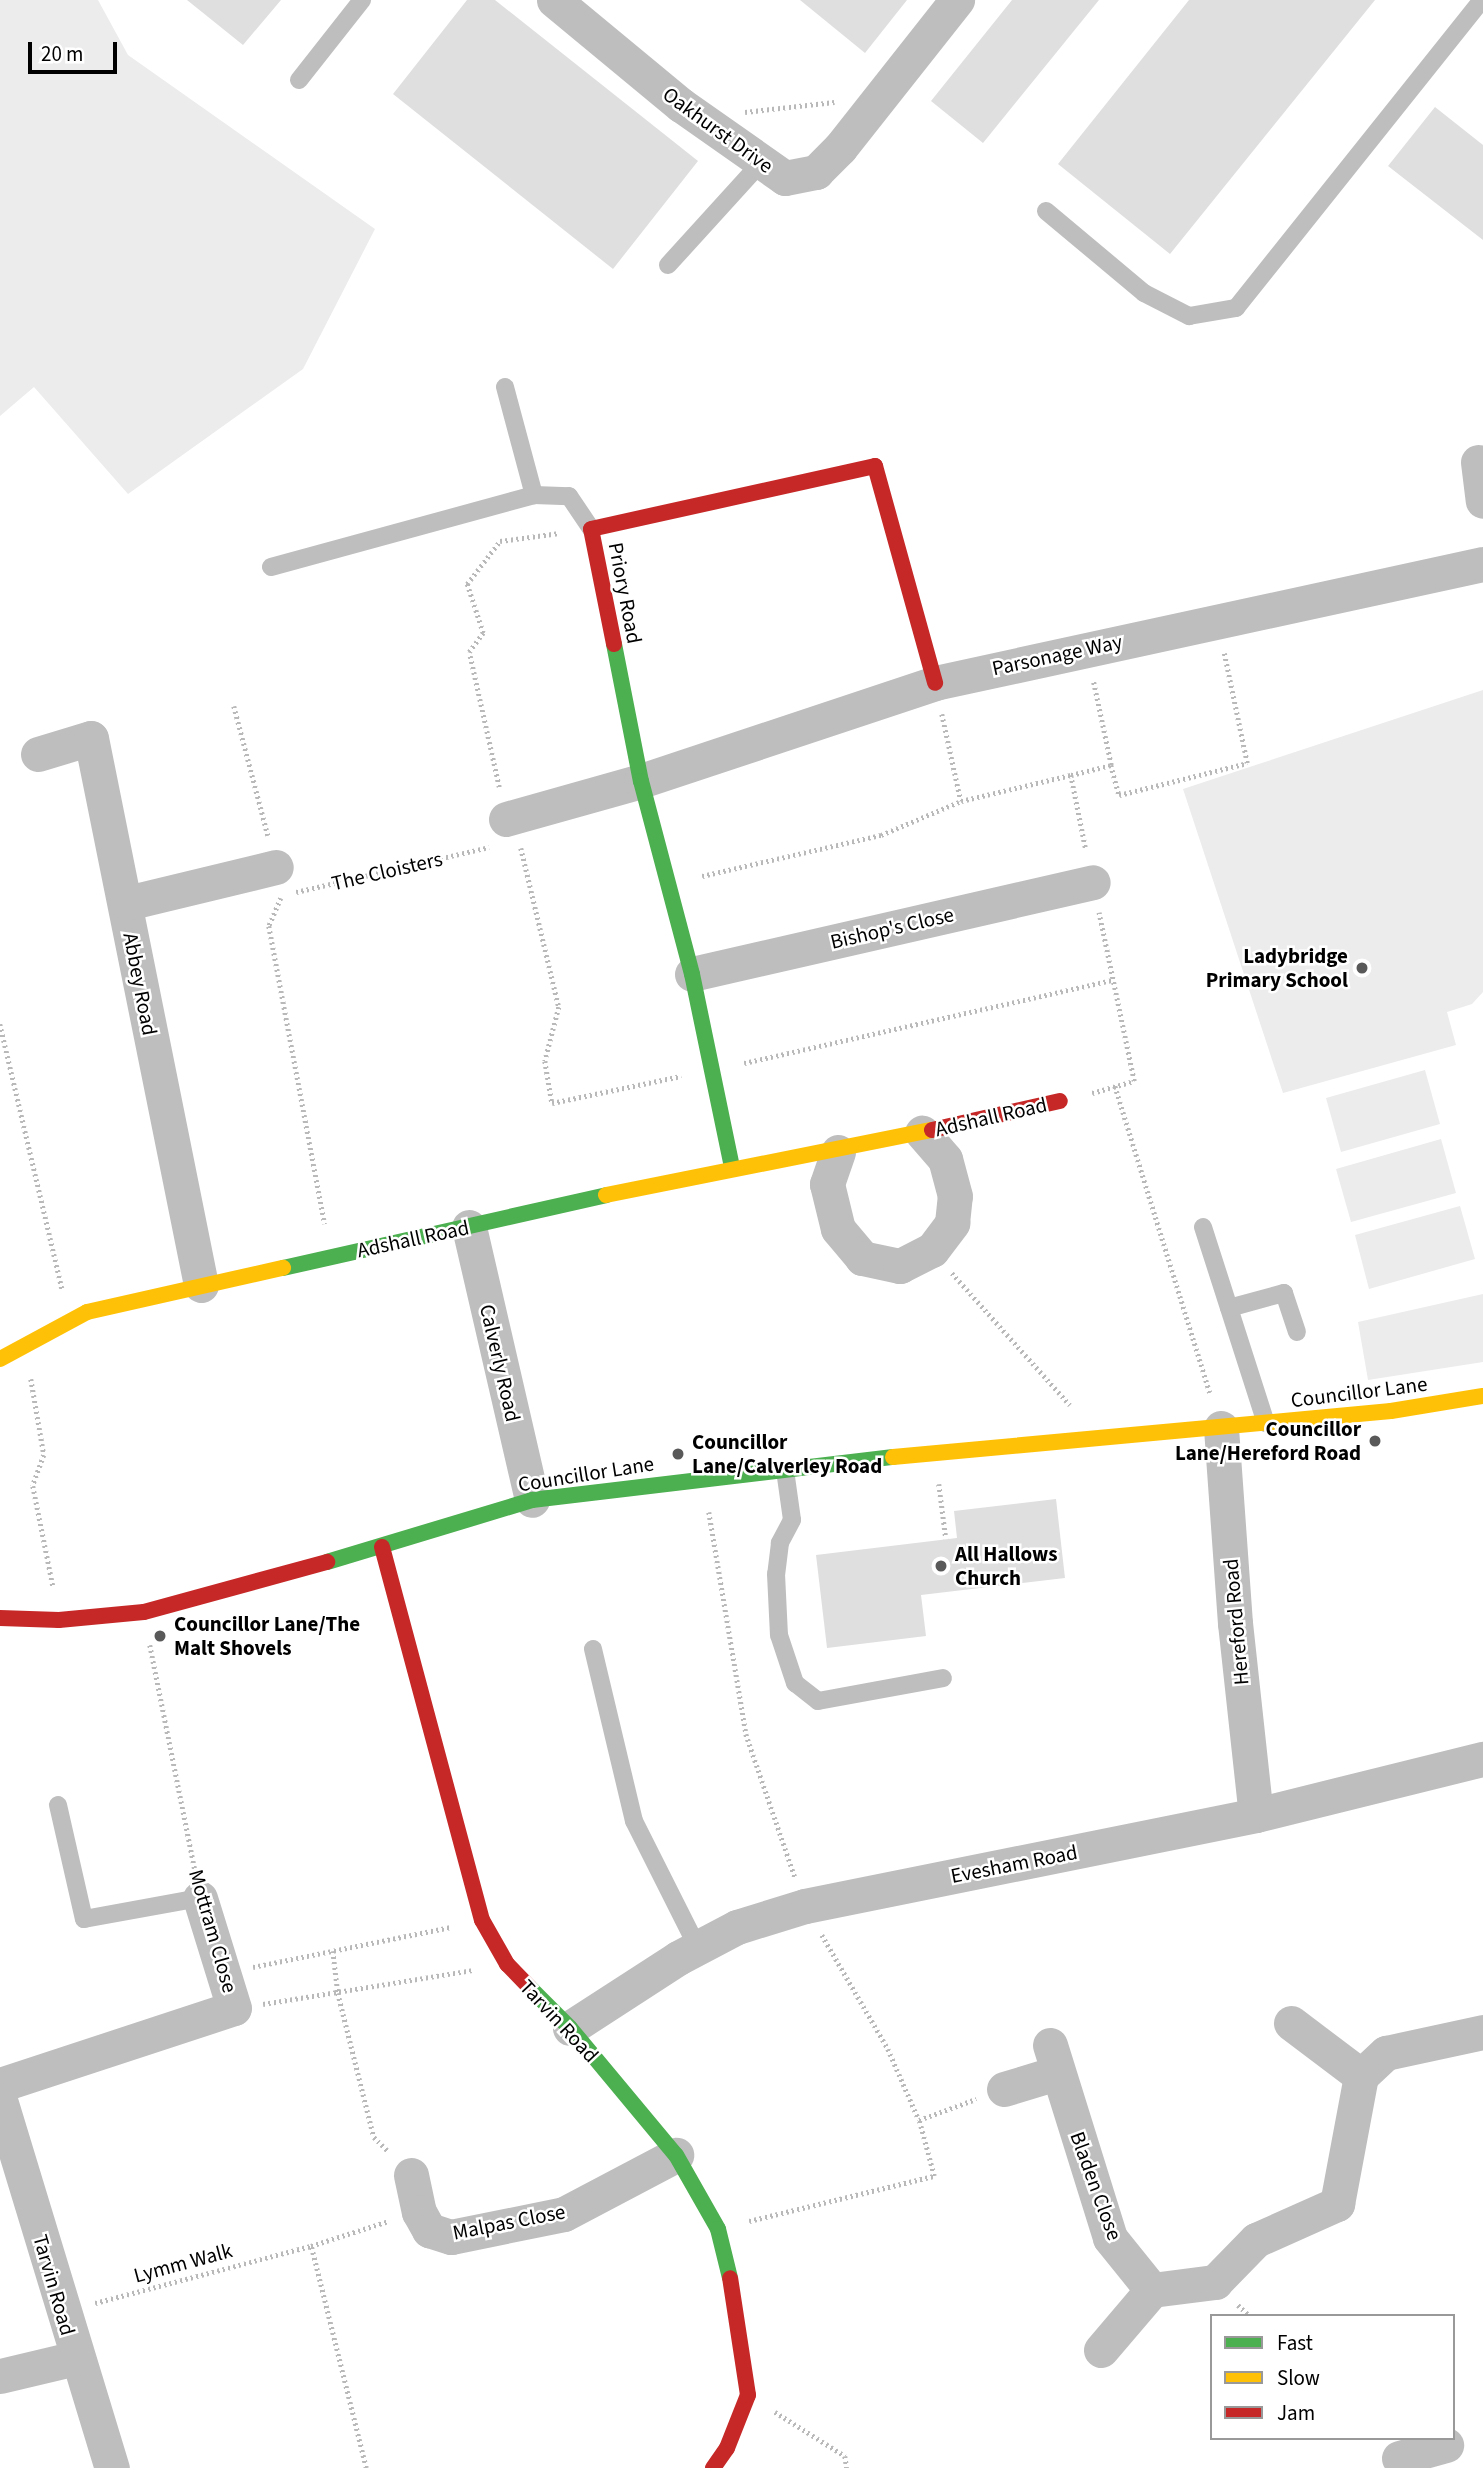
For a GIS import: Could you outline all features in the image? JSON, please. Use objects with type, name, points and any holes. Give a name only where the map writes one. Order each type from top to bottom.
[{"type":"street","name":"Oakhurst Drive","points":[[554,0],[698,117],[760,164],[785,178],[816,172],[957,0]]},
{"type":"street","points":[[1478,462],[1483,501]]},
{"type":"street","name":"Priory Road","points":[[732,1167],[692,974],[641,782],[591,529],[875,466],[934,683]]},
{"type":"street","name":"Parsonage Way","points":[[641,782],[934,683],[1483,564]]},
{"type":"street","name":"Abbey Road","points":[[38,754],[91,738],[127,903],[201,1284]]},
{"type":"street","points":[[509,830],[641,782]]},
{"type":"street","points":[[127,903],[279,881]]},
{"type":"street","name":"Bishop's Close","points":[[692,974],[1093,882]]},
{"type":"street","name":"Adshall Road","points":[[0,1359],[25,1348],[87,1312],[201,1284],[732,1167],[838,1152],[1060,1101]]},
{"type":"street","name":"Adshall Road","points":[[838,1152],[827,1184],[838,1229],[862,1258],[900,1266],[932,1250],[952,1223],[956,1196],[945,1159],[922,1133]]},
{"type":"street","name":"Calverly Road","points":[[468,1227],[532,1500]]},
{"type":"street","name":"Councillor Lane","points":[[0,1618],[59,1620],[144,1612],[382,1548],[532,1500],[936,1452],[1391,1411],[1483,1396]]},
{"type":"street","name":"Hereford Road","points":[[1221,1428],[1235,1623],[1256,1815]]},
{"type":"street","name":"Tarvin Road","points":[[382,1548],[482,1920],[507,1965],[570,2028],[676,2155],[718,2229],[735,2297],[748,2395],[727,2448],[713,2468]]},
{"type":"street","name":"Evesham Road","points":[[570,2028],[698,1948],[737,1927],[805,1906],[1256,1815],[1483,1759]]},
{"type":"street","name":"Mottram Close","points":[[0,2085],[234,2008],[200,1898]]},
{"type":"street","points":[[1291,2023],[1361,2076]]},
{"type":"street","points":[[1101,2350],[1152,2290],[1215,2282],[1256,2240],[1349,2211],[1361,2076],[1386,2053],[1483,2032]]},
{"type":"street","name":"Bladen Close","points":[[1004,2089],[1053,2059],[1110,2238],[1152,2290]]},
{"type":"street","name":"Tarvin Road","points":[[0,2100],[76,2358],[112,2468]]},
{"type":"street","name":"Malpas Close","points":[[419,2212],[429,2230],[451,2237],[564,2214],[676,2155]]},
{"type":"street","points":[[411,2175],[419,2212]]},
{"type":"street","points":[[0,2376],[76,2358]]},
{"type":"street","points":[[1399,2458],[1448,2450]]},
{"type":"lane","points":[[299,80],[362,0]]},
{"type":"lane","points":[[1046,211],[1144,293],[1189,316],[1236,308],[1482,0]]},
{"type":"lane","points":[[668,265],[760,164]]},
{"type":"lane","points":[[505,387],[534,495]]},
{"type":"lane","points":[[271,567],[534,495],[569,496],[591,529]]},
{"type":"lane","points":[[1203,1227],[1266,1423]]},
{"type":"lane","points":[[1229,1308],[1284,1293],[1297,1332]]},
{"type":"lane","points":[[785,1470],[792,1520],[780,1542],[776,1574],[779,1635],[795,1683],[818,1701],[943,1678]]},
{"type":"lane","points":[[593,1649],[634,1821],[698,1948]]},
{"type":"lane","points":[[58,1805],[84,1919],[200,1898]]},
{"type":"path","points":[[698,117],[880,96]]},
{"type":"path","points":[[591,529],[500,541],[467,584],[483,633],[469,652],[509,830],[523,849],[559,1007],[545,1062],[552,1103],[1113,980]]},
{"type":"path","points":[[1086,649],[1119,795],[1247,763],[1217,621]]},
{"type":"path","points":[[934,683],[961,802]]},
{"type":"path","points":[[234,706],[279,881],[269,926],[331,1256]]},
{"type":"path","points":[[668,884],[881,835],[961,802],[1111,765]]},
{"type":"path","points":[[1060,1101],[1134,1081],[1071,775]]},
{"type":"path","name":"The Cloisters","points":[[279,881],[509,830]]},
{"type":"path","points":[[0,1024],[69,1322]]},
{"type":"path","points":[[1115,1086],[1221,1428]]},
{"type":"path","points":[[932,1250],[1098,1437]]},
{"type":"path","points":[[25,1348],[44,1455],[33,1486],[59,1620]]},
{"type":"path","points":[[936,1452],[946,1539]]},
{"type":"path","points":[[704,1479],[746,1734],[805,1906],[888,2049],[919,2120],[934,2176],[718,2229]]},
{"type":"path","name":"Mottram Close","points":[[144,1612],[200,1898]]},
{"type":"path","points":[[225,1973],[482,1920]]},
{"type":"path","points":[[333,1951],[338,1993],[374,2137],[411,2175]]},
{"type":"path","points":[[234,2008],[507,1965]]},
{"type":"path","points":[[919,2120],[1004,2089]]},
{"type":"path","name":"Lymm Walk","points":[[62,2311],[311,2246],[419,2212]]},
{"type":"path","points":[[311,2246],[366,2468]]},
{"type":"path","points":[[748,2395],[845,2456],[847,2468]]},
{"type":"shaded area","points":[[0,0],[98,0],[128,55],[375,229],[303,369],[128,494],[34,387],[0,416]]},
{"type":"shaded area","name":"Ladybridge Primary School","points":[[1483,690],[1483,992],[1472,1004],[1447,1012],[1456,1045],[1283,1093],[1183,789]]},
{"type":"shaded area","points":[[1425,1070],[1440,1124],[1341,1152],[1326,1098]]},
{"type":"shaded area","points":[[1441,1139],[1456,1193],[1351,1222],[1336,1169]]},
{"type":"shaded area","points":[[1460,1206],[1475,1259],[1369,1289],[1355,1235]]},
{"type":"shaded area","points":[[1483,1294],[1483,1362],[1368,1380],[1358,1322]]},
{"type":"building","points":[[187,0],[281,0],[243,45]]},
{"type":"building","points":[[467,0],[495,0],[698,161],[613,269],[393,94]]},
{"type":"building","points":[[800,0],[907,0],[865,53]]},
{"type":"building","points":[[1012,0],[1099,0],[983,143],[931,101]]},
{"type":"building","points":[[1189,0],[1375,0],[1170,254],[1058,164]]},
{"type":"building","points":[[1435,107],[1483,145],[1483,240],[1388,166]]},
{"type":"building","name":"All Hallows Church","points":[[1056,1499],[1065,1578],[921,1595],[926,1636],[827,1648],[816,1555],[957,1538],[954,1511]]},
{"type":"traffic: fast","points":[[614,644],[641,781],[692,974],[732,1167]]},
{"type":"traffic: fast","points":[[283,1268],[606,1195]]},
{"type":"traffic: fast","points":[[327,1562],[532,1500],[893,1457]]},
{"type":"traffic: fast","points":[[529,1987],[570,2028],[676,2155],[718,2229],[730,2278]]},
{"type":"traffic: slow","points":[[606,1195],[932,1130]]},
{"type":"traffic: slow","points":[[0,1359],[87,1312],[283,1268]]},
{"type":"traffic: slow","points":[[893,1457],[1391,1411],[1483,1396]]},
{"type":"traffic: jam","points":[[614,644],[591,529],[875,466],[935,683]]},
{"type":"traffic: jam","points":[[932,1130],[1060,1101]]},
{"type":"traffic: jam","points":[[382,1547],[482,1920],[507,1964],[529,1987]]},
{"type":"traffic: jam","points":[[0,1618],[59,1620],[144,1612],[327,1562]]},
{"type":"traffic: jam","points":[[713,2468],[727,2448],[748,2395],[730,2278]]},
{"type":"place","name":"Ladybridge Primary School","points":[[1362,968]]},
{"type":"place","name":"Councillor Lane/Hereford Road","points":[[1375,1441]]},
{"type":"place","name":"Councillor Lane/Calverley Road","points":[[678,1454]]},
{"type":"place","name":"All Hallows Church","points":[[941,1566]]},
{"type":"place","name":"Councillor Lane/The Malt Shovels","points":[[160,1636]]}]
